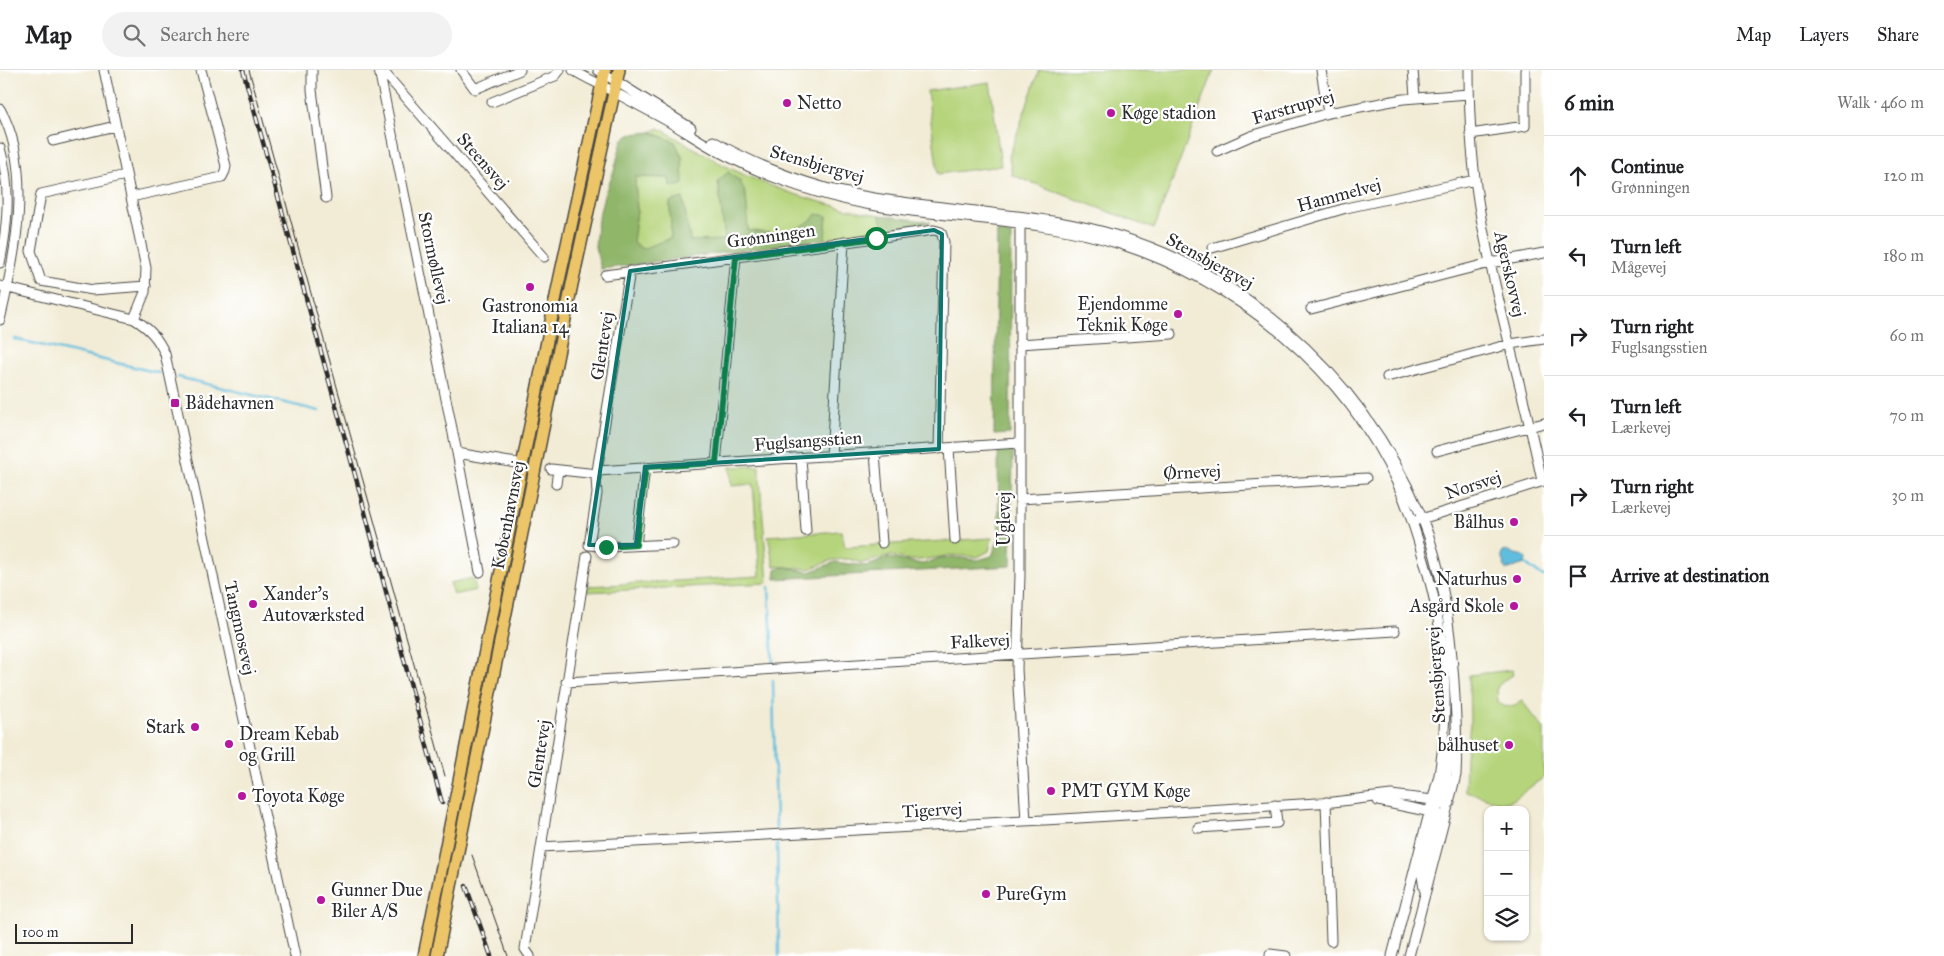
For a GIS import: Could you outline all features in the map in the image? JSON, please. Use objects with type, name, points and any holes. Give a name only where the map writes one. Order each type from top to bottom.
[{"type":"main road","name":"Københavnsvej","points":[[437,956],[569,298],[619,70]]},
{"type":"main road","name":"Københavnsvej","points":[[424,956],[602,75]]},
{"type":"street","points":[[104,70],[146,268],[146,286],[142,303],[134,319]]},
{"type":"street","points":[[131,197],[222,177],[224,174],[226,166],[201,70]]},
{"type":"street","points":[[312,70],[312,90],[326,198]]},
{"type":"street","name":"Steensvej","points":[[381,70],[398,87],[544,256]]},
{"type":"street","name":"Stormøllevej","points":[[381,70],[384,95],[480,572]]},
{"type":"street","points":[[461,70],[475,89],[520,70]]},
{"type":"street","points":[[492,102],[555,76],[560,70]]},
{"type":"street","name":"Stensbjergvej","points":[[573,70],[602,75],[616,88],[767,168],[825,188],[1020,221],[1091,236],[1118,243],[1160,259],[1225,292],[1265,320],[1305,356],[1330,382],[1355,412],[1373,438],[1398,484],[1432,585],[1439,621],[1444,674],[1445,717],[1441,801],[1392,956]]},
{"type":"street","points":[[1321,70],[1328,113]]},
{"type":"street","points":[[1413,70],[1415,98]]},
{"type":"street","name":"Agerskovvej","points":[[1469,70],[1470,134],[1481,217],[1490,263],[1543,481]]},
{"type":"street","points":[[1470,134],[1525,126],[1525,70]]},
{"type":"street","points":[[384,95],[398,87]]},
{"type":"street","name":"Farstrupvej","points":[[1217,151],[1252,136],[1328,113],[1415,98],[1469,94]]},
{"type":"street","points":[[0,109],[13,146],[20,194],[17,234],[3,287],[0,320]]},
{"type":"street","points":[[53,140],[115,126]]},
{"type":"street","points":[[0,148],[8,192],[6,232],[0,263]]},
{"type":"street","points":[[126,175],[41,194],[31,251],[41,281],[93,290],[146,286]]},
{"type":"street","name":"Hammelvej","points":[[1212,248],[1346,208],[1475,180]]},
{"type":"street","name":"Stensbjergvej","points":[[1020,221],[1073,225],[1121,237],[1162,252],[1229,286],[1269,314],[1336,379],[1360,409],[1406,483],[1422,519],[1442,584],[1449,620],[1458,748],[1456,775],[1441,801],[1438,813],[1425,892],[1409,956]]},
{"type":"street","name":"Uglevej","points":[[1020,221],[1020,574],[1018,655],[1026,821]]},
{"type":"street","name":"Grønningen","points":[[605,275],[934,230],[941,232],[944,242],[939,449]]},
{"type":"street","points":[[831,456],[844,242]]},
{"type":"street","points":[[1310,309],[1490,263],[1544,253]]},
{"type":"street","points":[[716,463],[736,257]]},
{"type":"street","name":"Glentevej","points":[[630,271],[598,473],[597,494],[589,545],[606,547],[636,545]]},
{"type":"street","name":"Tangmosevej","points":[[3,287],[134,319],[146,327],[160,343],[165,354],[295,956]]},
{"type":"street","points":[[1019,344],[1172,334]]},
{"type":"street","points":[[1387,377],[1510,344],[1544,339]]},
{"type":"street","points":[[1437,451],[1544,424]]},
{"type":"street","name":"Fuglsangsstien","points":[[556,484],[554,469],[598,473],[646,467],[1020,443]]},
{"type":"street","points":[[949,448],[955,540]]},
{"type":"street","points":[[457,453],[522,464]]},
{"type":"street","points":[[875,453],[882,543]]},
{"type":"street","points":[[801,458],[806,531]]},
{"type":"street","points":[[646,467],[636,545],[673,544]]},
{"type":"street","name":"Ørnevej","points":[[1020,499],[1366,478]]},
{"type":"street","name":"Norsvej","points":[[1412,522],[1543,481]]},
{"type":"street","name":"Glentevej","points":[[530,956],[526,949],[586,556]]},
{"type":"street","name":"Falkevej","points":[[566,682],[1396,631]]},
{"type":"street","name":"Tigervej","points":[[541,847],[1026,821],[1326,802],[1391,796],[1441,801]]},
{"type":"street","name":"Tigervej","points":[[1367,799],[1438,813]]},
{"type":"street","points":[[1326,802],[1331,941]]},
{"type":"street","points":[[1198,828],[1277,823],[1275,805]]},
{"type":"street","points":[[1270,956],[1270,954],[1286,956]]},
{"type":"highlighted area","points":[[934,230],[942,234],[939,449],[645,467],[636,545],[589,545],[630,271]]},
{"type":"green space","name":"Køge stadion","points":[[1039,70],[1214,70],[1154,229],[1012,175],[1009,157]]},
{"type":"green space","points":[[990,82],[1001,166],[938,174],[927,91]]},
{"type":"green space","points":[[659,128],[719,163],[757,180],[791,193],[826,203],[880,215],[881,222],[890,229],[825,239],[827,216],[813,219],[799,229],[765,234],[748,230],[746,195],[739,179],[718,181],[726,241],[690,241],[683,198],[670,202],[671,238],[642,249],[632,242],[637,211],[635,177],[670,178],[683,185],[682,157],[675,142],[651,132]]},
{"type":"green space","points":[[651,132],[675,142],[682,157],[683,185],[670,187],[669,178],[635,177],[637,211],[633,242],[642,249],[671,238],[670,202],[683,198],[690,241],[725,240],[718,181],[728,172],[741,184],[744,190],[747,204],[748,230],[776,232],[794,229],[810,221],[817,214],[827,216],[825,239],[601,269],[595,247],[597,224],[604,195],[614,171],[622,140],[631,134]]},
{"type":"green space","points":[[880,215],[931,222],[890,229],[881,222]]},
{"type":"green space","points":[[997,231],[1011,235],[1010,434],[994,435]]},
{"type":"green space","points":[[998,450],[1013,450],[1011,566],[775,579],[776,569],[785,567],[810,572],[835,562],[867,566],[888,558],[923,564],[940,558],[953,557],[978,560],[992,556],[999,538]]},
{"type":"green space","points":[[759,466],[768,583],[587,592],[589,586],[760,576],[753,484],[731,486],[730,467]]},
{"type":"green space","points":[[841,531],[845,547],[992,538],[989,551],[978,557],[951,555],[910,560],[891,556],[862,563],[849,559],[832,560],[810,569],[774,566],[768,536]]},
{"type":"green space","points":[[473,578],[476,590],[453,595],[450,583]]},
{"type":"green space","points":[[1512,670],[1513,675],[1502,681],[1497,688],[1498,702],[1507,707],[1522,701],[1544,729],[1544,777],[1513,800],[1501,803],[1465,791],[1466,757],[1470,724],[1469,675]]},
{"type":"water","points":[[1509,551],[1524,556],[1526,559],[1525,564],[1506,570],[1501,556],[1503,552]]},
{"type":"waterway","points":[[15,339],[159,373]]},
{"type":"waterway","points":[[178,377],[319,411]]},
{"type":"waterway","points":[[1526,564],[1544,576]]},
{"type":"waterway","points":[[769,587],[773,665]]},
{"type":"waterway","points":[[773,680],[776,828]]},
{"type":"waterway","points":[[777,843],[779,956]]},
{"type":"tram line","points":[[249,70],[445,776]]},
{"type":"tram line","points":[[472,855],[508,956]]},
{"type":"railway","points":[[243,70],[357,482],[442,803]]},
{"type":"railway","points":[[466,886],[491,956]]},
{"type":"place","name":"Netto","points":[[787,103]]},
{"type":"place","name":"Køge stadion","points":[[1111,113]]},
{"type":"place","name":"Gastronomia Italiana 14","points":[[530,287]]},
{"type":"place","name":"Ejendomme Teknik Køge","points":[[1178,314]]},
{"type":"place","name":"Bådehavnen","points":[[175,403]]},
{"type":"place","name":"Bålhus","points":[[1514,522]]},
{"type":"place","name":"Naturhus","points":[[1517,579]]},
{"type":"place","name":"Xander's Autoværksted","points":[[253,604]]},
{"type":"place","name":"Asgård Skole","points":[[1514,606]]},
{"type":"place","name":"Stark","points":[[195,727]]},
{"type":"place","name":"Dream Kebab og Grill","points":[[229,744]]},
{"type":"place","name":"bålhuset","points":[[1509,745]]},
{"type":"place","name":"PMT GYM Køge","points":[[1051,791]]},
{"type":"place","name":"Toyota Køge","points":[[242,796]]},
{"type":"place","name":"PureGym","points":[[986,894]]},
{"type":"place","name":"Gunner Due Biler A/S","points":[[321,900]]},
{"type":"route","points":[[606,547],[636,545],[646,467],[716,463],[736,257],[876,238]]}]
